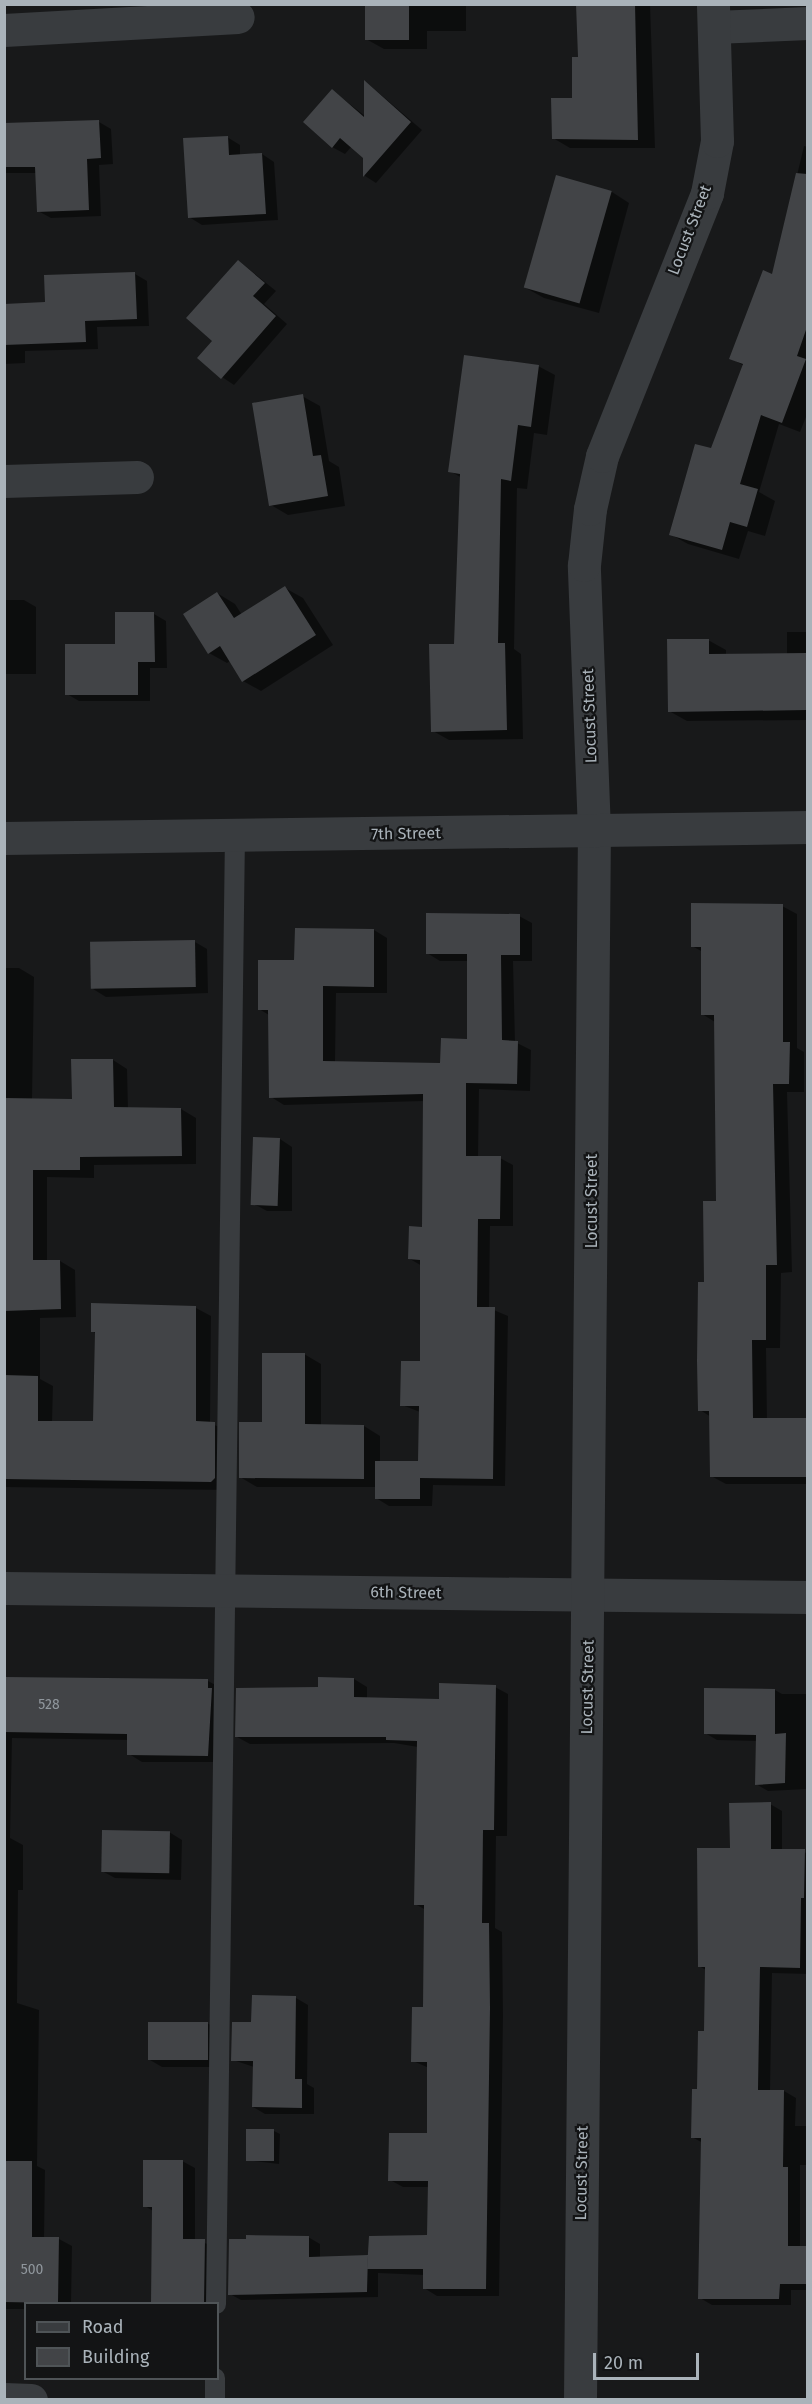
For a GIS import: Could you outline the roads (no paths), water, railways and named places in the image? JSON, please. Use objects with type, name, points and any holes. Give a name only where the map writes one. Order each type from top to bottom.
[{"type":"street","name":"Locust Street","points":[[580,2400],[589,1595],[594,831],[584,565],[590,509],[602,456],[622,399],[707,193],[717,141],[713,16],[807,23]]},
{"type":"street","points":[[4,30],[238,17]]},
{"type":"street","points":[[4,481],[137,477]]},
{"type":"street","name":"7th Street","points":[[4,838],[807,827]]},
{"type":"street","name":"6th Street","points":[[4,1588],[807,1597]]},
{"type":"street","points":[[4,2399],[31,2400]]},
{"type":"lane","points":[[216,2302],[235,836]]},
{"type":"lane","points":[[215,2380],[215,2400]]}]
